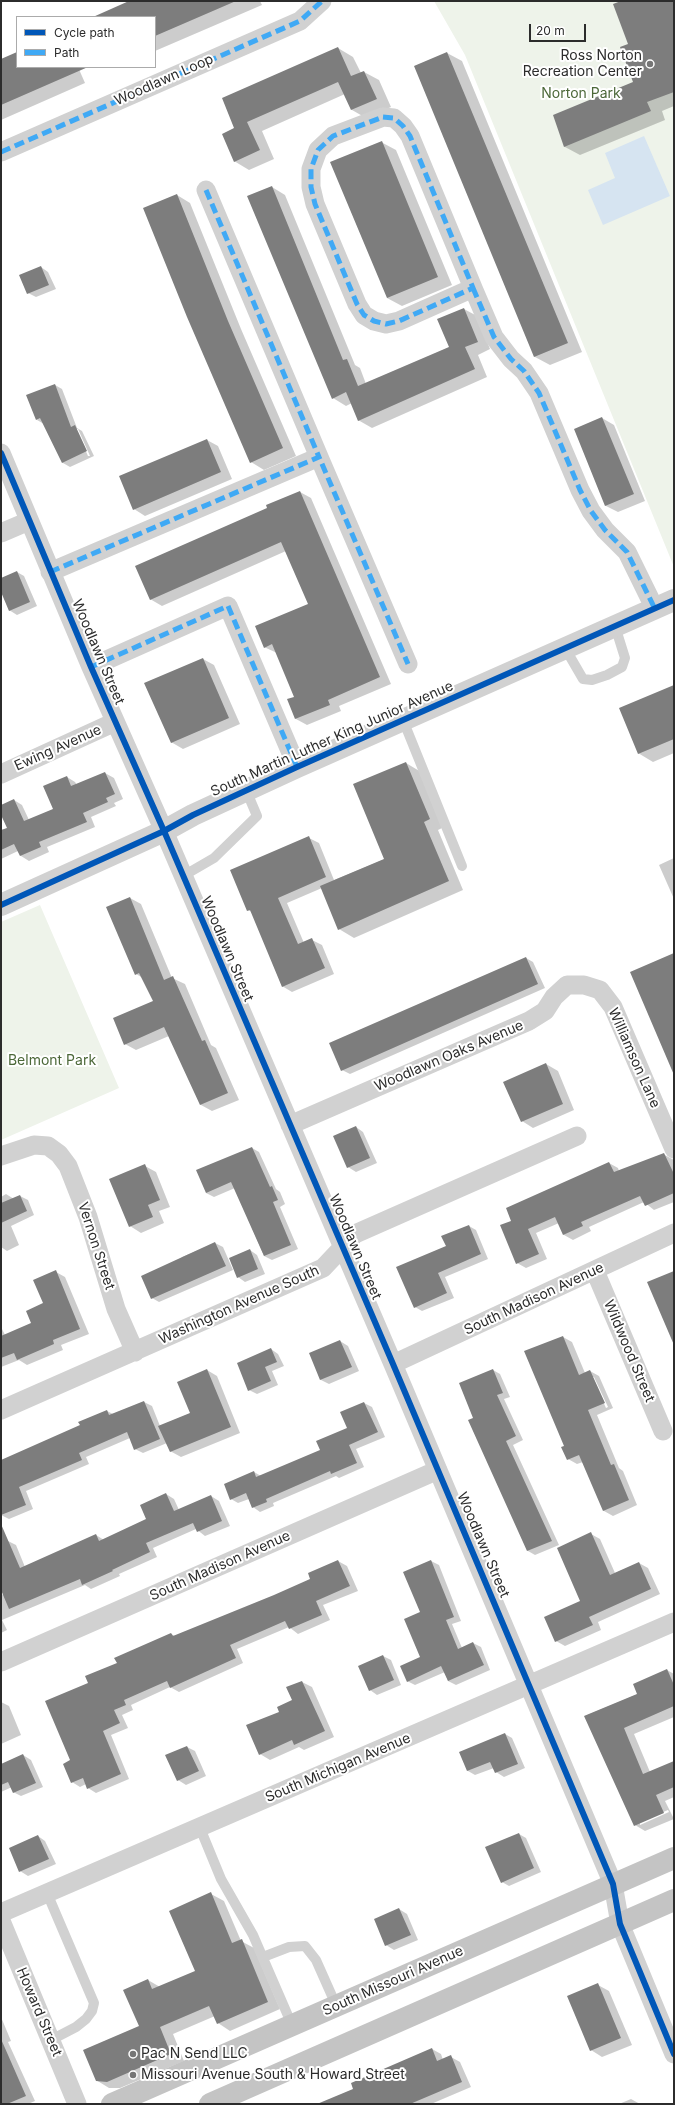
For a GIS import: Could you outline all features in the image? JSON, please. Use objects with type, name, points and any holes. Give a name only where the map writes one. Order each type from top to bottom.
[{"type":"main road","name":"South Missouri Avenue","points":[[112,2104],[674,1858]]},
{"type":"main road","points":[[210,2104],[674,1900]]},
{"type":"street","name":"Woodlawn Loop","points":[[1,152],[300,21],[322,1]]},
{"type":"street","points":[[473,288],[399,321],[386,324],[374,321],[364,315],[357,304],[316,204],[311,186],[311,169],[318,150],[333,136],[372,120],[383,117],[394,118],[404,126],[410,136],[494,337],[511,359],[524,371],[539,392],[580,490],[591,510],[605,530],[627,552],[665,604]]},
{"type":"street","points":[[206,190],[408,664]]},
{"type":"street","name":"Woodlawn Street","points":[[1,453],[50,572],[164,831],[530,1686],[613,1884],[620,1924],[674,2054]]},
{"type":"street","points":[[50,572],[319,457]]},
{"type":"street","points":[[1,533],[29,521]]},
{"type":"street","name":"South Martin Luther King Junior Avenue","points":[[1,905],[164,831],[193,815],[246,790],[665,604]]},
{"type":"street","points":[[91,667],[228,606],[297,767]]},
{"type":"street","name":"Ewing Avenue","points":[[1,774],[115,722]]},
{"type":"street","name":"Woodlawn Oaks Avenue","points":[[290,1125],[529,1021],[544,1011],[554,997],[567,985],[584,984],[600,990]]},
{"type":"street","name":"Williamson Lane","points":[[600,990],[613,1008],[674,1149]]},
{"type":"street","name":"Washington Avenue South","points":[[1,1410],[323,1268],[355,1234],[577,1136]]},
{"type":"street","name":"Vernon Street","points":[[1,1156],[34,1145],[48,1146],[59,1154],[68,1166],[88,1217],[116,1309],[135,1352]]},
{"type":"street","name":"South Madison Avenue","points":[[393,1364],[674,1233]]},
{"type":"street","name":"Wildwood Street","points":[[595,1271],[663,1431]]},
{"type":"street","name":"South Madison Avenue","points":[[1,1662],[438,1470]]},
{"type":"street","name":"South Michigan Avenue","points":[[1,1913],[530,1686],[674,1622]]},
{"type":"street","name":"Howard Street","points":[[1,1921],[77,2104]]},
{"type":"lane","points":[[565,648],[583,679],[592,680],[607,675],[622,666],[625,658],[615,626]]},
{"type":"lane","points":[[403,720],[462,866]]},
{"type":"lane","points":[[183,876],[214,858],[257,816],[246,790]]},
{"type":"lane","points":[[200,1828],[221,1879],[253,1935],[292,2025]]},
{"type":"lane","points":[[47,1893],[94,2002],[92,2011],[86,2019],[76,2027],[51,2040]]},
{"type":"lane","points":[[263,1957],[289,1947],[306,1946],[316,1960],[336,2006]]},
{"type":"green space","name":"Norton Park","points":[[434,1],[674,1],[674,567],[465,55]]},
{"type":"green space","name":"Belmont Park","points":[[40,905],[119,1088],[1,1140],[1,922]]},
{"type":"water","points":[[644,136],[670,196],[603,225],[588,190],[615,178],[605,153]]},
{"type":"building","points":[[129,1],[236,1],[156,36],[156,16],[95,16]]},
{"type":"building","name":"Ross Norton Recreation Center","points":[[621,1],[674,1],[674,92],[647,102],[651,111],[564,147],[553,115],[633,82],[620,47],[628,44],[613,4]]},
{"type":"building","points":[[338,47],[351,76],[364,71],[377,99],[351,110],[338,82],[247,122],[260,150],[234,162],[222,134],[234,128],[222,98]]},
{"type":"building","points":[[16,52],[16,68],[86,68],[1,105],[1,59]]},
{"type":"building","points":[[447,52],[568,343],[534,357],[414,66]]},
{"type":"building","points":[[382,141],[438,277],[387,298],[330,162]]},
{"type":"building","points":[[272,186],[343,360],[347,359],[358,386],[449,347],[437,319],[464,308],[478,342],[465,347],[475,369],[358,421],[346,392],[332,399],[247,196]]},
{"type":"building","points":[[177,194],[228,321],[283,448],[250,463],[187,317],[143,208]]},
{"type":"building","points":[[41,266],[49,285],[27,294],[19,275]]},
{"type":"building","points":[[55,384],[71,427],[75,425],[87,451],[62,463],[40,418],[36,420],[26,395]]},
{"type":"building","points":[[602,417],[634,494],[605,506],[574,429]]},
{"type":"building","points":[[207,439],[221,472],[133,510],[119,476]]},
{"type":"building","points":[[300,491],[380,677],[328,700],[330,705],[295,719],[287,699],[294,697],[272,644],[264,648],[255,626],[308,604],[281,542],[150,600],[135,566],[267,508],[266,505]]},
{"type":"building","points":[[17,571],[30,602],[9,611],[1,592],[1,578]]},
{"type":"building","points":[[203,658],[229,718],[171,743],[144,683]]},
{"type":"building","points":[[674,685],[674,739],[638,754],[619,708]]},
{"type":"building","points":[[406,762],[430,819],[424,822],[449,881],[338,930],[320,886],[384,859],[353,784]]},
{"type":"building","points":[[105,772],[115,794],[106,798],[108,802],[83,813],[87,822],[39,842],[41,847],[20,856],[14,844],[1,850],[1,830],[7,828],[1,815],[1,805],[14,799],[24,821],[53,809],[43,786],[67,776],[71,786]]},
{"type":"building","points":[[309,836],[326,877],[278,898],[298,944],[312,938],[325,968],[282,987],[250,910],[247,911],[230,870]]},
{"type":"building","points":[[130,897],[164,980],[173,976],[202,1041],[205,1040],[228,1093],[200,1105],[164,1027],[124,1045],[113,1018],[153,1001],[139,973],[135,975],[106,907]]},
{"type":"building","points":[[674,953],[674,1075],[630,972]]},
{"type":"building","points":[[526,957],[538,984],[341,1071],[329,1043]]},
{"type":"building","points":[[546,1063],[563,1104],[521,1122],[503,1082]]},
{"type":"building","points":[[356,1126],[370,1158],[347,1168],[333,1136]]},
{"type":"building","points":[[252,1147],[270,1187],[272,1186],[278,1200],[273,1202],[291,1245],[264,1256],[231,1182],[206,1193],[196,1170]]},
{"type":"building","points":[[664,1153],[674,1174],[674,1193],[645,1206],[640,1196],[581,1222],[583,1226],[563,1235],[555,1217],[528,1229],[539,1254],[516,1264],[500,1225],[511,1221],[506,1208],[609,1162],[614,1172]]},
{"type":"building","points":[[145,1164],[160,1200],[148,1205],[153,1217],[129,1227],[109,1179]]},
{"type":"building","points":[[20,1195],[27,1211],[1,1223],[1,1203]]},
{"type":"building","points":[[469,1225],[481,1254],[438,1273],[447,1293],[414,1308],[396,1267],[446,1246],[441,1236]]},
{"type":"building","points":[[215,1242],[226,1266],[151,1299],[141,1276]]},
{"type":"building","points":[[250,1249],[258,1269],[237,1278],[229,1258]]},
{"type":"building","points":[[56,1270],[80,1329],[53,1340],[54,1344],[17,1360],[14,1353],[1,1358],[1,1336],[31,1323],[26,1311],[43,1303],[33,1280]]},
{"type":"building","points":[[674,1271],[674,1345],[647,1282]]},
{"type":"building","points":[[563,1336],[579,1375],[590,1370],[605,1403],[588,1410],[611,1465],[614,1464],[629,1500],[603,1511],[579,1455],[567,1460],[561,1447],[564,1446],[524,1351]]},
{"type":"building","points":[[340,1340],[352,1367],[320,1380],[309,1353]]},
{"type":"building","points":[[271,1348],[277,1362],[265,1367],[271,1381],[248,1391],[237,1363]]},
{"type":"building","points":[[207,1369],[231,1427],[170,1452],[158,1426],[190,1413],[177,1382]]},
{"type":"building","points":[[493,1369],[503,1393],[497,1395],[516,1436],[506,1441],[552,1541],[527,1551],[468,1420],[473,1418],[459,1383]]},
{"type":"building","points":[[144,1401],[160,1439],[134,1450],[127,1432],[79,1453],[82,1460],[19,1487],[26,1505],[1,1515],[1,1460],[80,1425],[78,1422],[107,1410],[109,1415]]},
{"type":"building","points":[[364,1402],[378,1432],[349,1445],[357,1463],[331,1474],[330,1471],[266,1499],[267,1502],[252,1508],[246,1493],[230,1500],[224,1484],[254,1471],[256,1477],[320,1450],[316,1441],[347,1428],[340,1412]]},
{"type":"building","points":[[166,1493],[174,1511],[211,1495],[222,1521],[197,1532],[193,1523],[146,1543],[150,1552],[112,1570],[113,1571],[82,1585],[80,1579],[9,1609],[1,1590],[1,1524],[20,1568],[96,1534],[99,1541],[146,1519],[140,1505]]},
{"type":"building","points":[[591,1532],[610,1575],[639,1562],[651,1589],[589,1617],[593,1625],[555,1642],[544,1617],[580,1601],[557,1548]]},
{"type":"building","points":[[338,1560],[350,1586],[316,1601],[322,1615],[289,1629],[285,1621],[230,1645],[236,1658],[170,1688],[167,1681],[124,1700],[126,1705],[114,1710],[120,1723],[103,1731],[121,1774],[87,1789],[83,1778],[71,1783],[63,1764],[70,1760],[45,1701],[88,1683],[85,1676],[117,1663],[114,1658],[171,1633],[173,1636],[274,1595],[310,1579],[308,1573]]},
{"type":"building","points":[[431,1560],[454,1617],[446,1620],[458,1649],[473,1642],[484,1665],[448,1681],[441,1666],[407,1682],[400,1666],[420,1657],[404,1619],[420,1612],[403,1572]]},
{"type":"building","points":[[383,1655],[394,1680],[369,1691],[358,1666]]},
{"type":"building","points":[[667,1669],[674,1685],[674,1706],[624,1728],[643,1774],[674,1761],[674,1787],[656,1795],[664,1813],[634,1826],[584,1716],[637,1694],[633,1684]]},
{"type":"building","points":[[302,1681],[325,1731],[294,1745],[292,1740],[259,1755],[246,1725],[279,1712],[277,1707],[292,1700],[286,1687]]},
{"type":"building","points":[[505,1733],[518,1764],[495,1773],[490,1762],[467,1771],[459,1752]]},
{"type":"building","points":[[187,1746],[199,1771],[177,1781],[165,1755]]},
{"type":"building","points":[[23,1754],[36,1783],[13,1793],[8,1782],[1,1785],[1,1764]]},
{"type":"building","points":[[519,1833],[534,1868],[501,1883],[485,1847]]},
{"type":"building","points":[[38,1835],[49,1859],[19,1872],[9,1848]]},
{"type":"building","points":[[211,1892],[232,1943],[242,1939],[268,2002],[217,2024],[209,2006],[160,2027],[171,2054],[107,2082],[96,2081],[83,2050],[139,2026],[123,1990],[148,1979],[152,1989],[195,1971],[169,1911]]},
{"type":"building","points":[[399,1908],[411,1935],[385,1946],[374,1919]]},
{"type":"building","points":[[598,1983],[621,2038],[590,2051],[567,1996]]},
{"type":"building","points":[[1,2039],[26,2096],[7,2104],[1,2104]]},
{"type":"building","points":[[432,2048],[437,2061],[451,2055],[462,2082],[410,2104],[317,2104],[353,2089],[351,2083]]},
{"type":"marked path","points":[[1,152],[300,21],[322,1]]},
{"type":"marked path","points":[[383,117],[394,118],[403,126],[410,136],[473,288],[399,321],[386,324],[374,321],[364,315],[357,304],[315,204],[311,187],[311,169],[318,150],[333,136],[383,117]]},
{"type":"marked path","points":[[206,190],[319,457]]},
{"type":"marked path","points":[[473,288],[494,337],[511,359],[524,371],[539,393],[580,490],[591,511],[605,530],[627,552],[655,609]]},
{"type":"marked path","points":[[50,572],[319,457],[408,664]]},
{"type":"marked path","points":[[91,667],[228,606],[297,767]]},
{"type":"cycle path","points":[[1,453],[91,667],[164,831],[393,1364],[613,1884],[620,1924],[674,2054]]},
{"type":"cycle path","points":[[1,905],[164,831],[193,815],[297,767],[674,600]]},
{"type":"place","name":"Ross Norton Recreation Center","points":[[650,64]]},
{"type":"place","name":"Pac N Send LLC","points":[[133,2054]]},
{"type":"place","name":"Missouri Avenue South & Howard Street","points":[[133,2075]]}]
